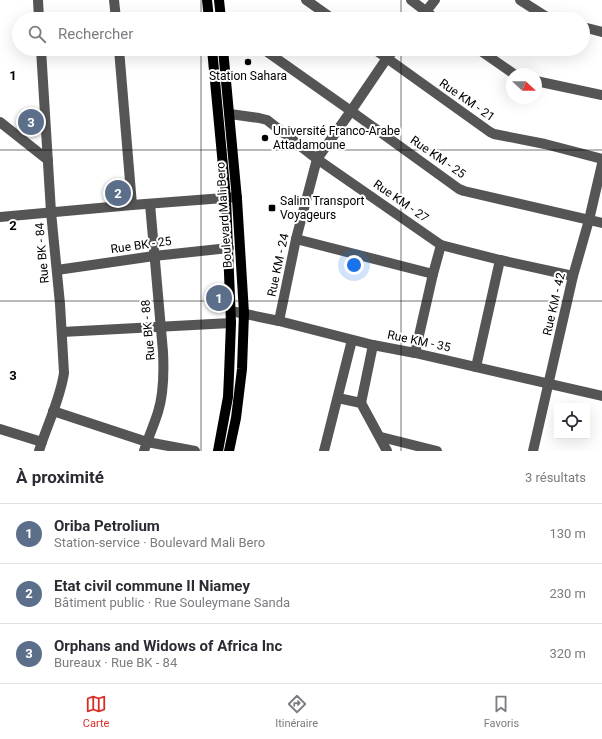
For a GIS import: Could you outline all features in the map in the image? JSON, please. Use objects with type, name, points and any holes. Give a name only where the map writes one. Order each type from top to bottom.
[{"type":"main road","points":[[207,0],[208,12]]},
{"type":"main road","points":[[219,0],[220,12]]},
{"type":"main road","name":"Boulevard Mali Bero","points":[[213,56],[226,198],[231,311],[228,397],[218,451]]},
{"type":"main road","points":[[213,61],[220,61],[222,56]]},
{"type":"main road","name":"Boulevard Mali Bero","points":[[223,56],[230,114],[244,313],[242,369],[236,418],[229,451]]},
{"type":"main road","points":[[214,80],[220,77],[225,79]]},
{"type":"street","points":[[38,0],[39,12]]},
{"type":"street","points":[[114,0],[115,12]]},
{"type":"street","points":[[306,0],[323,12]]},
{"type":"street","points":[[411,0],[421,12]]},
{"type":"street","points":[[425,12],[435,0]]},
{"type":"street","points":[[520,0],[539,12]]},
{"type":"street","points":[[590,29],[602,32]]},
{"type":"street","name":"Rue BK - 84","points":[[41,56],[64,373],[41,447]]},
{"type":"street","points":[[120,56],[132,205]]},
{"type":"street","name":"Rue KM - 25","points":[[273,56],[464,191],[602,223]]},
{"type":"street","name":"Rue KM - 21","points":[[384,56],[494,134],[545,144],[602,159]]},
{"type":"street","points":[[488,56],[506,68]]},
{"type":"street","name":"Rue KM - 24","points":[[279,322],[296,239],[317,158],[387,58]]},
{"type":"street","points":[[542,82],[602,95]]},
{"type":"street","name":"Rue KM - 27","points":[[230,114],[264,119],[441,245],[573,276]]},
{"type":"street","points":[[0,122],[48,160]]},
{"type":"street","name":"Rue KM - 42","points":[[534,451],[573,276],[589,220],[602,164]]},
{"type":"street","points":[[0,218],[52,212],[236,197]]},
{"type":"street","name":"Rue BK - 88","points":[[146,446],[158,411],[164,367],[150,204]]},
{"type":"street","points":[[296,239],[433,274]]},
{"type":"street","points":[[415,353],[441,245]]},
{"type":"street","name":"Rue BK - 25","points":[[57,270],[154,256],[228,248]]},
{"type":"street","points":[[476,367],[500,260]]},
{"type":"street","name":"Rue KM - 35","points":[[231,311],[373,345],[415,353],[602,396]]},
{"type":"street","points":[[62,332],[231,323]]},
{"type":"street","points":[[324,451],[352,340]]},
{"type":"street","points":[[373,345],[362,403],[387,451]]},
{"type":"street","points":[[338,398],[362,403]]},
{"type":"street","points":[[53,411],[146,446],[195,451]]},
{"type":"street","points":[[0,429],[41,447]]},
{"type":"street","points":[[381,438],[437,451]]},
{"type":"place","name":"Station Sahara","points":[[248,62]]},
{"type":"place","name":"Orphans and Widows of Africa Inc","points":[[31,122]]},
{"type":"place","name":"Université Franco-Arabe Attadamoune","points":[[265,138]]},
{"type":"place","name":"Etat civil commune II Niamey","points":[[118,193]]},
{"type":"place","name":"Salim Transport Voyageurs","points":[[272,208]]},
{"type":"place","name":"Oriba Petrolium","points":[[219,298]]}]
